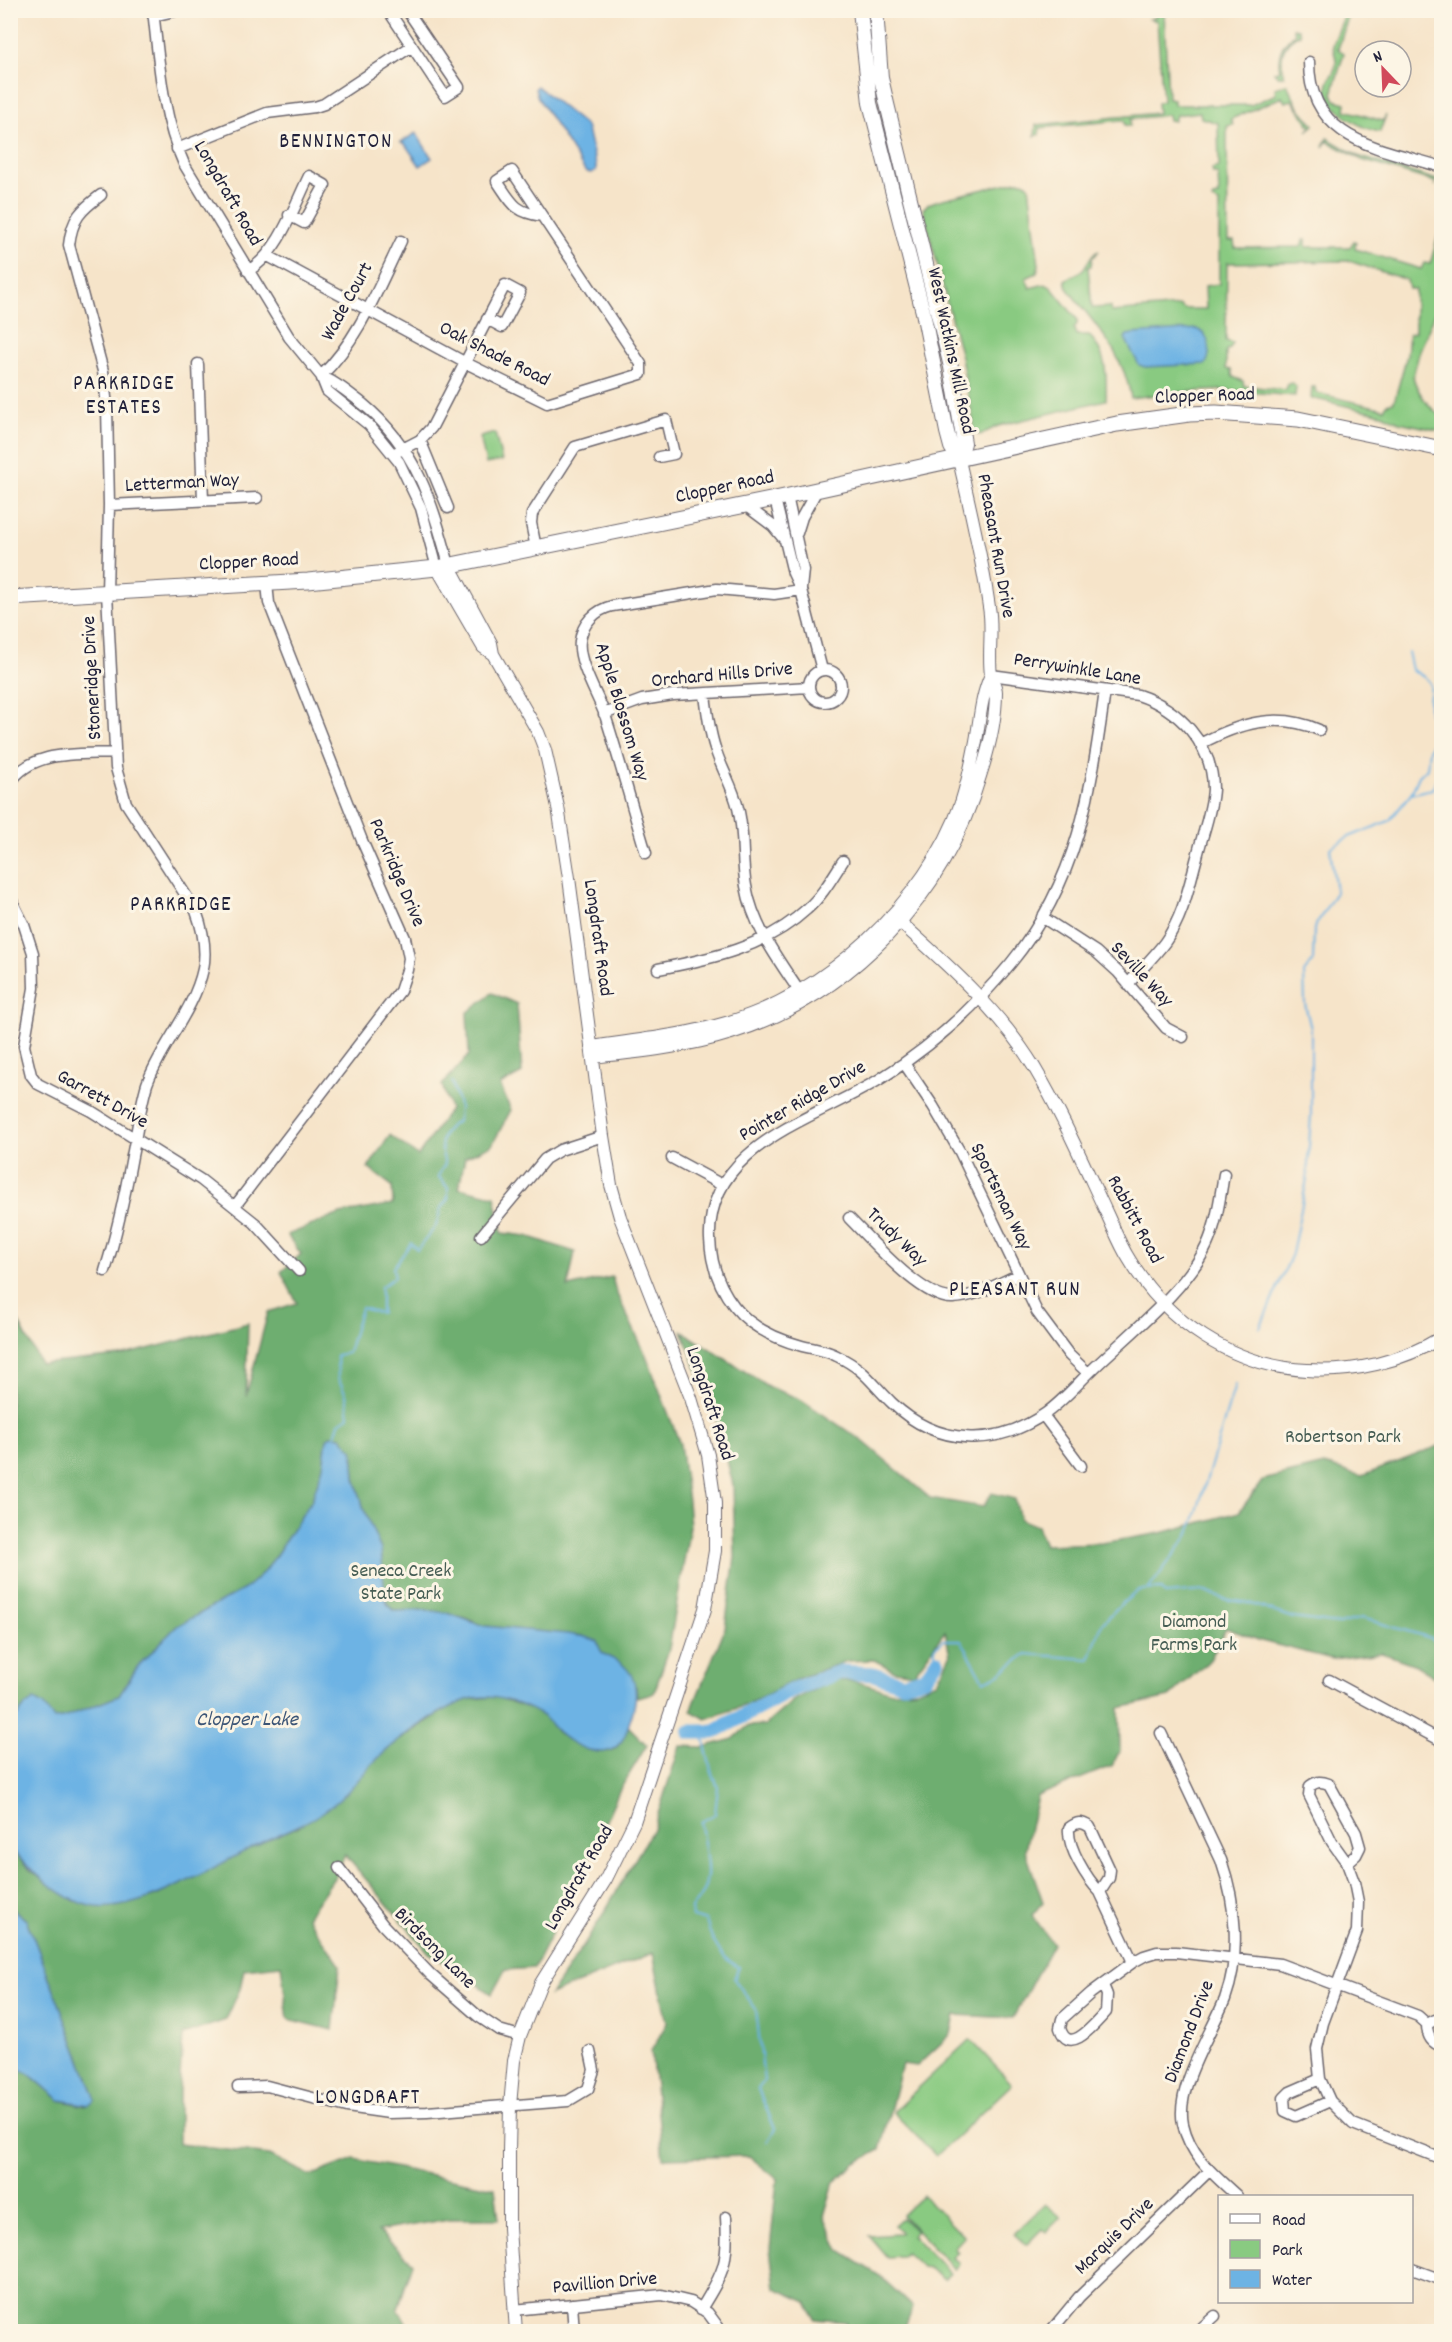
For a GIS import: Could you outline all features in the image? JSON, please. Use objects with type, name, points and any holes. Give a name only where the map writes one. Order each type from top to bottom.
[{"type":"main road","name":"West Watkins Mill Road","points":[[860,10],[870,103],[922,312],[947,432],[951,447],[959,460]]},
{"type":"main road","name":"West Watkins Mill Road","points":[[876,10],[885,95],[946,344],[961,419],[964,443],[959,460]]},
{"type":"main road","name":"Clopper Road","points":[[10,598],[267,584],[443,566],[781,498],[1117,424],[1207,413],[1298,419],[1442,449]]},
{"type":"street","points":[[153,14],[179,10]]},
{"type":"street","points":[[388,10],[445,96],[459,87],[407,10]]},
{"type":"street","name":"Longdraft Road","points":[[153,14],[166,113],[177,149],[193,180],[289,337],[321,376],[327,391],[369,425],[393,454],[411,485],[443,566],[491,643],[493,654],[538,732],[558,807],[611,1185],[620,1217],[691,1398],[708,1455],[715,1503],[715,1551],[705,1609],[634,1822],[606,1879],[541,1983],[520,2036],[514,2061],[510,2106],[509,2228],[516,2331]]},
{"type":"street","points":[[177,149],[267,113],[324,104],[412,46]]},
{"type":"street","points":[[1309,62],[1310,87],[1314,100],[1321,113],[1340,130],[1362,142],[1442,167]]},
{"type":"street","name":"Oak Shade Road","points":[[268,256],[464,362],[547,403],[641,374],[641,364],[512,171],[497,181],[514,207],[524,213],[542,216]]},
{"type":"street","name":"Stoneridge Drive","points":[[101,195],[84,208],[74,221],[69,245],[103,371],[107,406],[109,505],[107,593],[115,753],[119,782],[126,803],[196,911],[203,928],[205,948],[203,970],[195,991],[148,1083],[119,1226],[105,1271]]},
{"type":"street","points":[[248,271],[268,256],[289,215]]},
{"type":"street","name":"Wade Court","points":[[321,376],[349,342],[368,310],[401,242]]},
{"type":"street","points":[[393,454],[420,440],[432,427],[487,319]]},
{"type":"street","points":[[198,363],[203,500]]},
{"type":"street","name":"Longdraft Road","points":[[321,376],[337,383],[377,416],[404,447],[432,504],[443,566]]},
{"type":"street","points":[[536,548],[531,524],[532,514],[575,447],[666,420],[674,454],[659,457]]},
{"type":"street","points":[[420,440],[448,508]]},
{"type":"street","name":"Pheasant Run Drive","points":[[592,1052],[693,1043],[732,1033],[768,1020],[805,1001],[845,974],[896,919],[934,859],[961,803],[976,741],[985,688],[991,675],[990,608],[959,460]]},
{"type":"street","points":[[745,505],[791,538],[817,490]]},
{"type":"street","name":"Letterman Way","points":[[109,505],[257,498]]},
{"type":"street","name":"Orchard Hills Drive","points":[[781,498],[791,538],[793,573],[801,590],[822,670]]},
{"type":"street","name":"Parkridge Drive","points":[[235,1206],[400,992],[409,958],[405,938],[363,843],[269,603],[267,584]]},
{"type":"street","name":"Apple Blossom Way","points":[[646,853],[604,714],[580,650],[579,642],[584,628],[598,612],[612,606],[717,589],[774,594],[801,590]]},
{"type":"street","points":[[822,670],[829,670],[838,676],[842,686],[839,695],[832,701],[823,702],[815,699],[809,687],[812,676],[822,670]]},
{"type":"street","name":"Perrywinkle Lane","points":[[991,675],[1138,695],[1163,706],[1184,723],[1200,744],[1208,764],[1213,789],[1188,892],[1179,917],[1165,942],[1128,984]]},
{"type":"street","name":"Orchard Hills Drive","points":[[604,714],[642,700],[673,695],[809,687]]},
{"type":"street","name":"Pointer Ridge Drive","points":[[1105,691],[1095,769],[1084,819],[1069,863],[1042,917],[1011,963],[948,1029],[878,1080],[758,1145],[738,1162],[717,1195],[709,1226],[710,1249],[715,1270],[723,1290],[735,1308],[755,1326],[788,1342],[832,1353],[855,1366],[872,1379],[892,1403],[916,1421],[945,1434],[973,1437],[1003,1435],[1043,1415],[1162,1303],[1190,1272],[1207,1245],[1215,1222],[1224,1174]]},
{"type":"street","points":[[705,694],[708,723],[714,747],[736,800],[743,825],[745,884],[750,904],[764,939],[799,992]]},
{"type":"street","points":[[1200,744],[1229,729],[1253,722],[1302,722],[1319,730]]},
{"type":"street","points":[[10,783],[21,770],[31,763],[52,756],[115,753]]},
{"type":"street","points":[[658,969],[711,959],[764,939],[806,910],[820,896],[843,861]]},
{"type":"street","name":"Garrett Drive","points":[[10,897],[24,926],[33,953],[34,988],[24,1046],[31,1075],[38,1084],[91,1111],[201,1180],[235,1206],[271,1239],[299,1271]]},
{"type":"street","name":"Seville Way","points":[[1042,917],[1096,952],[1128,984],[1166,1028],[1183,1037]]},
{"type":"street","name":"Pheasant Run Drive","points":[[592,1052],[691,1033],[728,1023],[764,1009],[799,992],[838,965],[896,919]]},
{"type":"street","name":"Rabbitt Road","points":[[896,919],[980,998],[1009,1030],[1034,1066],[1052,1098],[1128,1259],[1162,1303],[1183,1322],[1222,1347],[1255,1360],[1294,1369],[1323,1371],[1355,1369],[1396,1359],[1442,1337]]},
{"type":"street","name":"Sportsman Way","points":[[904,1063],[960,1152],[1018,1275],[1047,1328],[1088,1373]]},
{"type":"street","points":[[481,1236],[545,1159],[560,1150],[603,1136]]},
{"type":"street","points":[[672,1158],[722,1185]]},
{"type":"street","name":"Trudy Way","points":[[849,1218],[919,1286],[937,1296],[950,1299],[963,1297],[1018,1275]]},
{"type":"street","points":[[1043,1415],[1082,1466]]},
{"type":"street","points":[[1329,1680],[1442,1741]]},
{"type":"street","name":"Diamond Drive","points":[[1161,1733],[1221,1860],[1234,1912],[1234,1958],[1225,1998],[1189,2081],[1183,2102],[1182,2122],[1194,2154],[1236,2195]]},
{"type":"street","points":[[1347,1863],[1356,1855],[1360,1847],[1356,1833],[1329,1784],[1323,1781],[1316,1782],[1310,1786],[1309,1795],[1332,1842],[1347,1863],[1358,1902],[1357,1931],[1323,2023],[1317,2049],[1320,2079],[1329,2101],[1353,2124],[1442,2159]]},
{"type":"street","points":[[1101,1892],[1109,1878],[1110,1870],[1090,1827],[1084,1823],[1077,1823],[1069,1828],[1068,1836],[1071,1845],[1092,1884],[1101,1892],[1133,1962]]},
{"type":"street","name":"Birdsong Lane","points":[[339,1869],[382,1925],[431,1975],[478,2016],[498,2030],[520,2036]]},
{"type":"street","points":[[1103,1985],[1107,1995],[1106,2012],[1079,2039],[1071,2040],[1066,2037],[1060,2028],[1062,2019],[1103,1985],[1144,1956],[1156,1952],[1176,1952],[1280,1964],[1338,1984],[1418,2016],[1427,2024],[1427,2032],[1431,2039],[1442,2046]]},
{"type":"street","points":[[1427,2024],[1435,2020],[1442,2020]]},
{"type":"street","points":[[238,2087],[267,2086],[348,2107],[389,2113],[568,2101],[588,2090],[594,2070],[590,2051]]},
{"type":"street","points":[[1320,2079],[1290,2092],[1284,2098],[1285,2111],[1296,2116],[1329,2101]]},
{"type":"street","name":"Marquis Drive","points":[[1050,2331],[1080,2297],[1209,2171]]},
{"type":"street","points":[[701,2309],[718,2282],[725,2263],[728,2246],[726,2217]]},
{"type":"street","points":[[1413,2269],[1442,2280]]},
{"type":"street","name":"Pavillion Drive","points":[[514,2310],[662,2295],[680,2298],[708,2313],[722,2331]]},
{"type":"street","points":[[572,2304],[574,2331]]},
{"type":"street","points":[[1197,2331],[1215,2316]]},
{"type":"green space","points":[[1156,11],[1164,11],[1168,99],[1174,100],[1174,105],[1251,105],[1276,94],[1275,88],[1287,84],[1297,105],[1314,125],[1307,131],[1311,127],[1292,100],[1285,102],[1282,97],[1231,119],[1233,125],[1227,126],[1228,241],[1234,241],[1235,248],[1301,247],[1303,240],[1306,240],[1306,247],[1350,247],[1354,241],[1356,242],[1355,249],[1421,269],[1424,263],[1430,264],[1441,226],[1441,298],[1419,353],[1413,376],[1424,398],[1441,415],[1441,431],[1399,422],[1382,414],[1311,398],[1312,387],[1315,387],[1316,393],[1384,409],[1387,404],[1394,402],[1407,355],[1409,334],[1415,332],[1415,289],[1409,289],[1407,280],[1349,261],[1227,263],[1226,341],[1233,343],[1230,349],[1226,350],[1226,369],[1231,370],[1233,377],[1243,381],[1244,386],[1286,390],[1288,384],[1292,383],[1296,387],[1295,396],[1224,390],[1131,398],[1122,366],[1115,352],[1067,288],[1065,280],[1082,271],[1093,254],[1099,251],[1092,258],[1091,266],[1088,267],[1092,308],[1110,307],[1111,312],[1180,306],[1184,309],[1206,309],[1205,286],[1219,284],[1219,203],[1212,200],[1213,197],[1219,196],[1218,174],[1213,174],[1212,169],[1219,167],[1218,123],[1201,118],[1200,112],[1176,115],[1174,121],[1169,120],[1168,115],[1131,119],[1130,126],[1125,125],[1124,120],[1040,128],[1039,135],[1035,136],[1036,125],[1158,113],[1157,103],[1163,101],[1157,21],[1150,19],[1156,17]]},
{"type":"green space","points":[[1346,11],[1350,11],[1338,49],[1344,53],[1332,94],[1335,100],[1346,103],[1345,110],[1383,121],[1386,115],[1380,132],[1364,127],[1348,118],[1329,98],[1327,86],[1336,64],[1333,46]]},
{"type":"green space","points":[[1293,28],[1298,29],[1300,34],[1289,41],[1283,51],[1284,76],[1278,76],[1274,72],[1280,71],[1281,50],[1286,41],[1295,34]]},
{"type":"green space","points":[[1327,138],[1358,156],[1437,180],[1435,186],[1435,182],[1362,160],[1327,141],[1323,147]]},
{"type":"green space","points":[[1024,181],[1029,186],[1039,265],[1037,273],[1026,278],[1030,288],[1045,284],[1051,287],[1077,319],[1074,329],[1076,335],[1089,335],[1095,342],[1105,365],[1106,400],[998,426],[980,435],[970,429],[974,425],[961,357],[923,209],[928,204],[939,200]]},
{"type":"green space","points":[[495,433],[502,461],[486,464],[480,437]]},
{"type":"green space","name":"Seneca Creek State Park","points":[[492,993],[517,1004],[522,1073],[500,1085],[511,1110],[492,1145],[465,1157],[459,1188],[495,1196],[502,1233],[527,1236],[575,1252],[568,1287],[612,1277],[616,1292],[646,1355],[680,1444],[690,1526],[669,1649],[654,1693],[637,1697],[636,1687],[615,1660],[608,1658],[583,1636],[484,1626],[463,1617],[425,1610],[395,1611],[388,1605],[385,1598],[381,1550],[364,1510],[355,1478],[353,1450],[341,1437],[331,1436],[327,1439],[323,1467],[312,1500],[267,1569],[245,1589],[177,1626],[138,1666],[119,1696],[63,1718],[54,1719],[43,1705],[25,1706],[17,1716],[11,1716],[10,1306],[41,1364],[120,1356],[248,1323],[246,1396],[268,1312],[297,1303],[281,1272],[301,1254],[287,1235],[340,1214],[393,1204],[392,1186],[368,1168],[390,1135],[418,1156],[450,1109],[442,1085],[469,1055],[467,1013]]},
{"type":"green space","name":"Diamond Farms Park","points":[[682,1331],[769,1387],[800,1399],[864,1442],[930,1498],[983,1507],[992,1493],[1015,1499],[1020,1519],[1037,1526],[1045,1545],[1101,1543],[1161,1533],[1239,1512],[1263,1480],[1324,1465],[1362,1476],[1441,1445],[1441,1681],[1416,1665],[1382,1653],[1332,1659],[1261,1641],[1226,1628],[1210,1660],[1169,1697],[1119,1708],[1120,1750],[1112,1766],[1037,1796],[1025,1850],[1043,1902],[1032,1915],[1053,1944],[1013,2018],[955,2015],[951,2034],[917,2066],[902,2064],[880,2150],[856,2163],[834,2182],[824,2216],[840,2251],[880,2276],[913,2307],[903,2331],[844,2331],[846,2322],[815,2319],[807,2302],[775,2288],[770,2249],[777,2179],[749,2156],[663,2158],[651,2051],[667,2023],[653,1953],[550,1995],[593,1931],[653,1829],[680,1746],[703,1747],[733,1739],[748,1726],[765,1725],[795,1699],[834,1680],[854,1681],[892,1692],[917,1690],[937,1682],[950,1655],[945,1631],[914,1674],[895,1671],[874,1660],[847,1661],[799,1678],[746,1705],[706,1719],[691,1711],[725,1628],[735,1557],[733,1485],[719,1427]]},
{"type":"green space","points":[[495,1697],[538,1713],[558,1733],[596,1751],[604,1752],[615,1748],[628,1726],[647,1745],[619,1791],[585,1868],[534,1968],[505,1970],[492,1994],[429,1953],[345,1855],[336,1875],[307,1917],[340,1965],[333,2030],[288,2019],[281,1965],[244,1969],[240,1989],[226,2020],[183,2035],[179,2092],[179,2144],[270,2155],[310,2176],[354,2159],[495,2188],[499,2219],[449,2219],[378,2231],[413,2263],[398,2308],[411,2331],[11,2331],[10,2065],[29,2074],[60,2100],[85,2106],[94,2101],[94,2094],[26,1920],[11,1907],[11,1848],[30,1870],[75,1901],[107,1907],[156,1896],[266,1840],[299,1826],[394,1744],[449,1707],[469,1699]]},
{"type":"green space","points":[[970,2039],[1012,2084],[936,2156],[893,2112]]},
{"type":"green space","points":[[923,2195],[964,2237],[954,2248],[958,2252],[952,2258],[959,2264],[954,2269],[902,2215]]},
{"type":"green space","points":[[1045,2204],[1061,2217],[1046,2232],[1042,2229],[1026,2245],[1014,2234]]},
{"type":"green space","points":[[902,2218],[916,2231],[912,2235],[950,2273],[944,2280],[929,2268],[922,2267],[905,2252],[901,2256],[887,2257],[869,2236],[900,2234],[901,2232],[894,2225]]},
{"type":"water","points":[[537,86],[586,126],[596,171],[590,173],[585,171],[538,98],[535,89]]},
{"type":"water","points":[[416,133],[432,158],[420,166],[405,144],[401,142]]},
{"type":"water","points":[[1197,329],[1205,335],[1209,344],[1206,364],[1145,367],[1139,365],[1125,338],[1133,334]]},
{"type":"water","name":"Clopper Lake","points":[[331,1436],[341,1437],[353,1450],[355,1478],[364,1510],[381,1550],[385,1598],[388,1605],[395,1611],[425,1610],[447,1613],[484,1626],[568,1634],[597,1641],[604,1654],[618,1661],[628,1670],[636,1690],[635,1704],[622,1740],[617,1746],[603,1752],[586,1749],[563,1736],[532,1710],[504,1699],[474,1698],[440,1713],[405,1735],[374,1762],[342,1797],[322,1813],[178,1886],[130,1904],[109,1907],[90,1906],[68,1897],[37,1874],[11,1848],[11,1716],[17,1716],[34,1700],[43,1705],[54,1719],[63,1718],[119,1696],[138,1666],[177,1626],[245,1589],[267,1569],[312,1500],[323,1467],[327,1439]]},
{"type":"water","points":[[10,1907],[26,1920],[34,1939],[94,2094],[95,2101],[89,2105],[60,2100],[29,2074],[11,2065]]},
{"type":"waterway","points":[[1408,652],[1412,670],[1426,679],[1431,686],[1429,709],[1437,732],[1429,750],[1427,768],[1419,776],[1411,794]]},
{"type":"waterway","points":[[1260,1328],[1292,1254],[1307,1179],[1311,1114],[1311,1029],[1305,1004],[1304,973],[1313,961],[1314,928],[1336,892],[1330,848],[1349,837],[1389,821],[1411,794],[1432,789],[1442,774]]},
{"type":"waterway","points":[[335,1436],[339,1423],[349,1416],[346,1395],[338,1378],[337,1355],[348,1353],[361,1308],[381,1313],[381,1287],[395,1277],[393,1268],[411,1243],[417,1250],[436,1226],[441,1208],[448,1200],[448,1188],[438,1176],[445,1164],[442,1139],[447,1129],[458,1121],[459,1105],[452,1082]]},
{"type":"waterway","points":[[1148,1590],[1187,1537],[1195,1518],[1235,1385]]},
{"type":"waterway","points":[[937,1661],[934,1648],[943,1640],[961,1640],[984,1681],[998,1675],[1026,1654],[1089,1659],[1102,1624],[1119,1606],[1139,1590],[1162,1589],[1165,1594],[1203,1591],[1223,1599],[1249,1603],[1293,1618],[1339,1624],[1362,1618],[1431,1638],[1442,1646]]},
{"type":"waterway","points":[[690,1732],[713,1732],[794,1689],[840,1672],[873,1674],[903,1684],[925,1678],[937,1661]]},
{"type":"waterway","points":[[702,1732],[711,1770],[718,1787],[715,1814],[701,1822],[707,1878],[699,1898],[691,1908],[692,1917],[706,1921],[722,1954],[739,1967],[734,1979],[756,2009],[764,2081],[758,2089],[775,2129],[767,2142]]},
{"type":"district","name":"BENNINGTON","points":[[336,143]]},
{"type":"district","name":"PARKRIDGE ESTATES","points":[[124,397]]},
{"type":"district","name":"PARKRIDGE","points":[[181,906]]},
{"type":"district","name":"PLEASANT RUN","points":[[1015,1291]]},
{"type":"district","name":"LONGDRAFT","points":[[368,2099]]},
{"type":"park label","name":"Robertson Park","points":[[1343,1438]]}]
